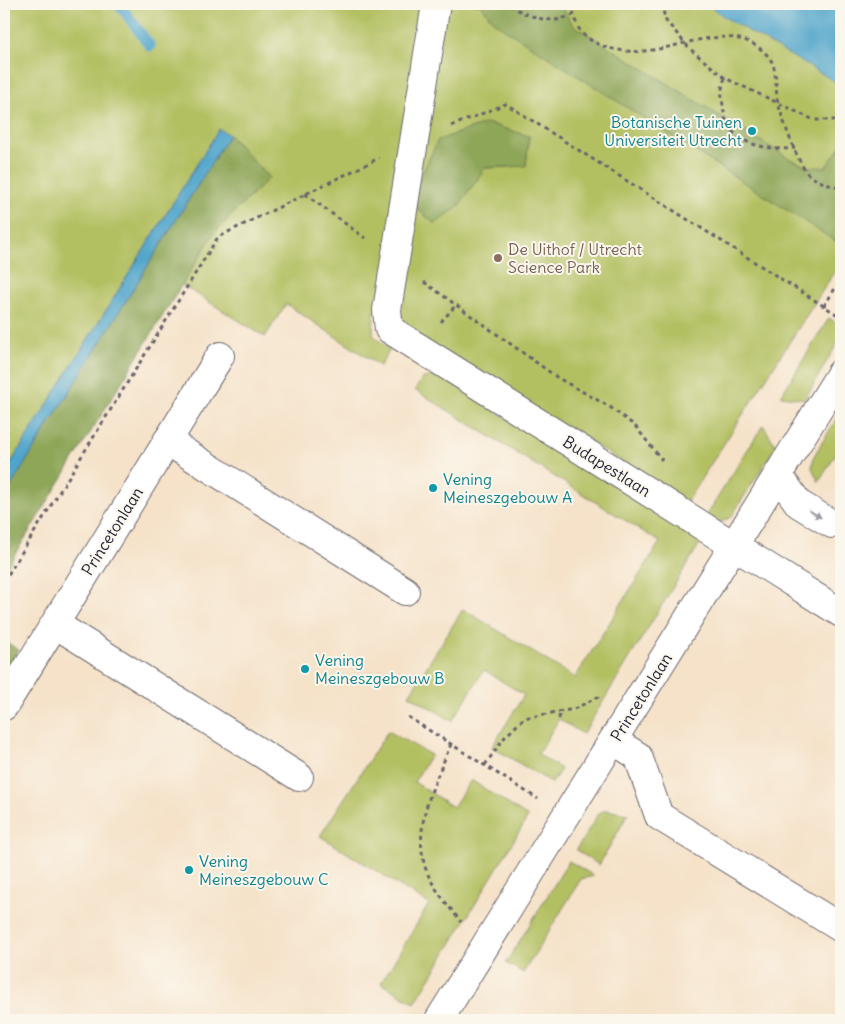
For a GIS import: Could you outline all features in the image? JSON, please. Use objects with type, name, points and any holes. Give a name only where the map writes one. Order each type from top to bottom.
[{"type":"street","points":[[394,259],[436,4]]},
{"type":"street","name":"Budapestlaan","points":[[394,259],[387,310],[389,329],[841,613]]},
{"type":"street","name":"Princetonlaan","points":[[4,706],[220,356]]},
{"type":"street","name":"Princetonlaan","points":[[439,1020],[735,547],[841,373]]},
{"type":"street","points":[[167,441],[405,591]]},
{"type":"street","points":[[778,474],[810,486]]},
{"type":"street","points":[[778,474],[799,504],[832,524]]},
{"type":"street","points":[[55,624],[299,777]]},
{"type":"street","points":[[614,741],[638,756],[659,816],[841,928]]},
{"type":"path","points":[[511,4],[515,10],[528,15],[554,20],[574,15]]},
{"type":"path","points":[[572,4],[574,15],[582,34],[600,46],[651,51],[684,42],[725,37],[747,41],[760,48],[772,62],[778,103],[795,148],[807,173],[834,187],[841,188]]},
{"type":"path","points":[[662,4],[666,21],[684,42],[725,78],[814,120],[841,120]]},
{"type":"path","points":[[725,78],[721,88],[723,110],[728,126],[733,132],[764,147],[780,150],[795,148]]},
{"type":"path","points":[[4,581],[218,237],[414,141],[506,104],[841,317]]},
{"type":"path","points":[[305,194],[455,306],[558,378],[590,395],[635,426],[665,464]]},
{"type":"path","points":[[824,306],[841,279]]},
{"type":"path","points":[[485,765],[503,739],[524,718],[560,711],[587,703],[618,687],[646,690]]},
{"type":"path","points":[[559,719],[560,711]]},
{"type":"path","points":[[408,717],[566,817]]},
{"type":"path","points":[[451,744],[423,817],[421,840],[424,864],[446,904],[483,950]]},
{"type":"green space","points":[[4,4],[480,4],[495,23],[506,4],[841,4],[841,262],[687,501],[374,311],[373,335],[390,350],[380,366],[286,304],[265,337],[182,285],[214,233],[269,178],[229,135],[219,129],[4,474]],"holes":[[[529,136],[526,166],[485,168]]]},
{"type":"green space","points":[[480,4],[560,4],[573,25],[790,159],[809,167],[826,167],[841,146],[841,238],[835,241],[495,23]]},
{"type":"green space","points":[[487,123],[529,136],[526,166],[485,168],[459,206],[435,224],[409,202],[438,140]]},
{"type":"green space","points":[[229,135],[269,178],[214,233],[4,572],[4,497]]},
{"type":"green space","points":[[829,318],[841,326],[841,337],[805,399],[781,396]]},
{"type":"green space","points":[[436,374],[702,540],[583,734],[559,719],[538,754],[561,769],[552,783],[492,747],[524,695],[484,670],[452,721],[409,695],[463,609],[575,678],[660,542],[415,390],[422,379]]},
{"type":"green space","points":[[841,411],[841,445],[819,482],[812,468],[814,456]]},
{"type":"green space","points":[[763,425],[776,446],[731,517],[721,522],[712,519],[708,513]]},
{"type":"green space","points":[[4,641],[19,650],[4,675]]},
{"type":"green space","points":[[388,731],[431,755],[414,782],[453,807],[471,780],[528,817],[415,1003],[381,983],[429,904],[320,836]]},
{"type":"green space","points":[[606,810],[628,814],[599,865],[576,850],[599,813]]},
{"type":"green space","points":[[569,861],[594,876],[581,879],[523,973],[506,963]]},
{"type":"water","points":[[707,4],[841,4],[841,85],[726,18]]},
{"type":"water","points":[[219,129],[229,135],[4,497],[4,474]]},
{"type":"waterway","points":[[119,4],[150,46]]},
{"type":"place","name":"Botanische Tuinen Universiteit Utrecht","points":[[752,131]]},
{"type":"place","name":"De Uithof / Utrecht Science Park","points":[[498,258]]},
{"type":"place","name":"Vening Meineszgebouw A","points":[[433,488]]},
{"type":"place","name":"Vening Meineszgebouw B","points":[[305,669]]},
{"type":"place","name":"Vening Meineszgebouw C","points":[[189,870]]}]
